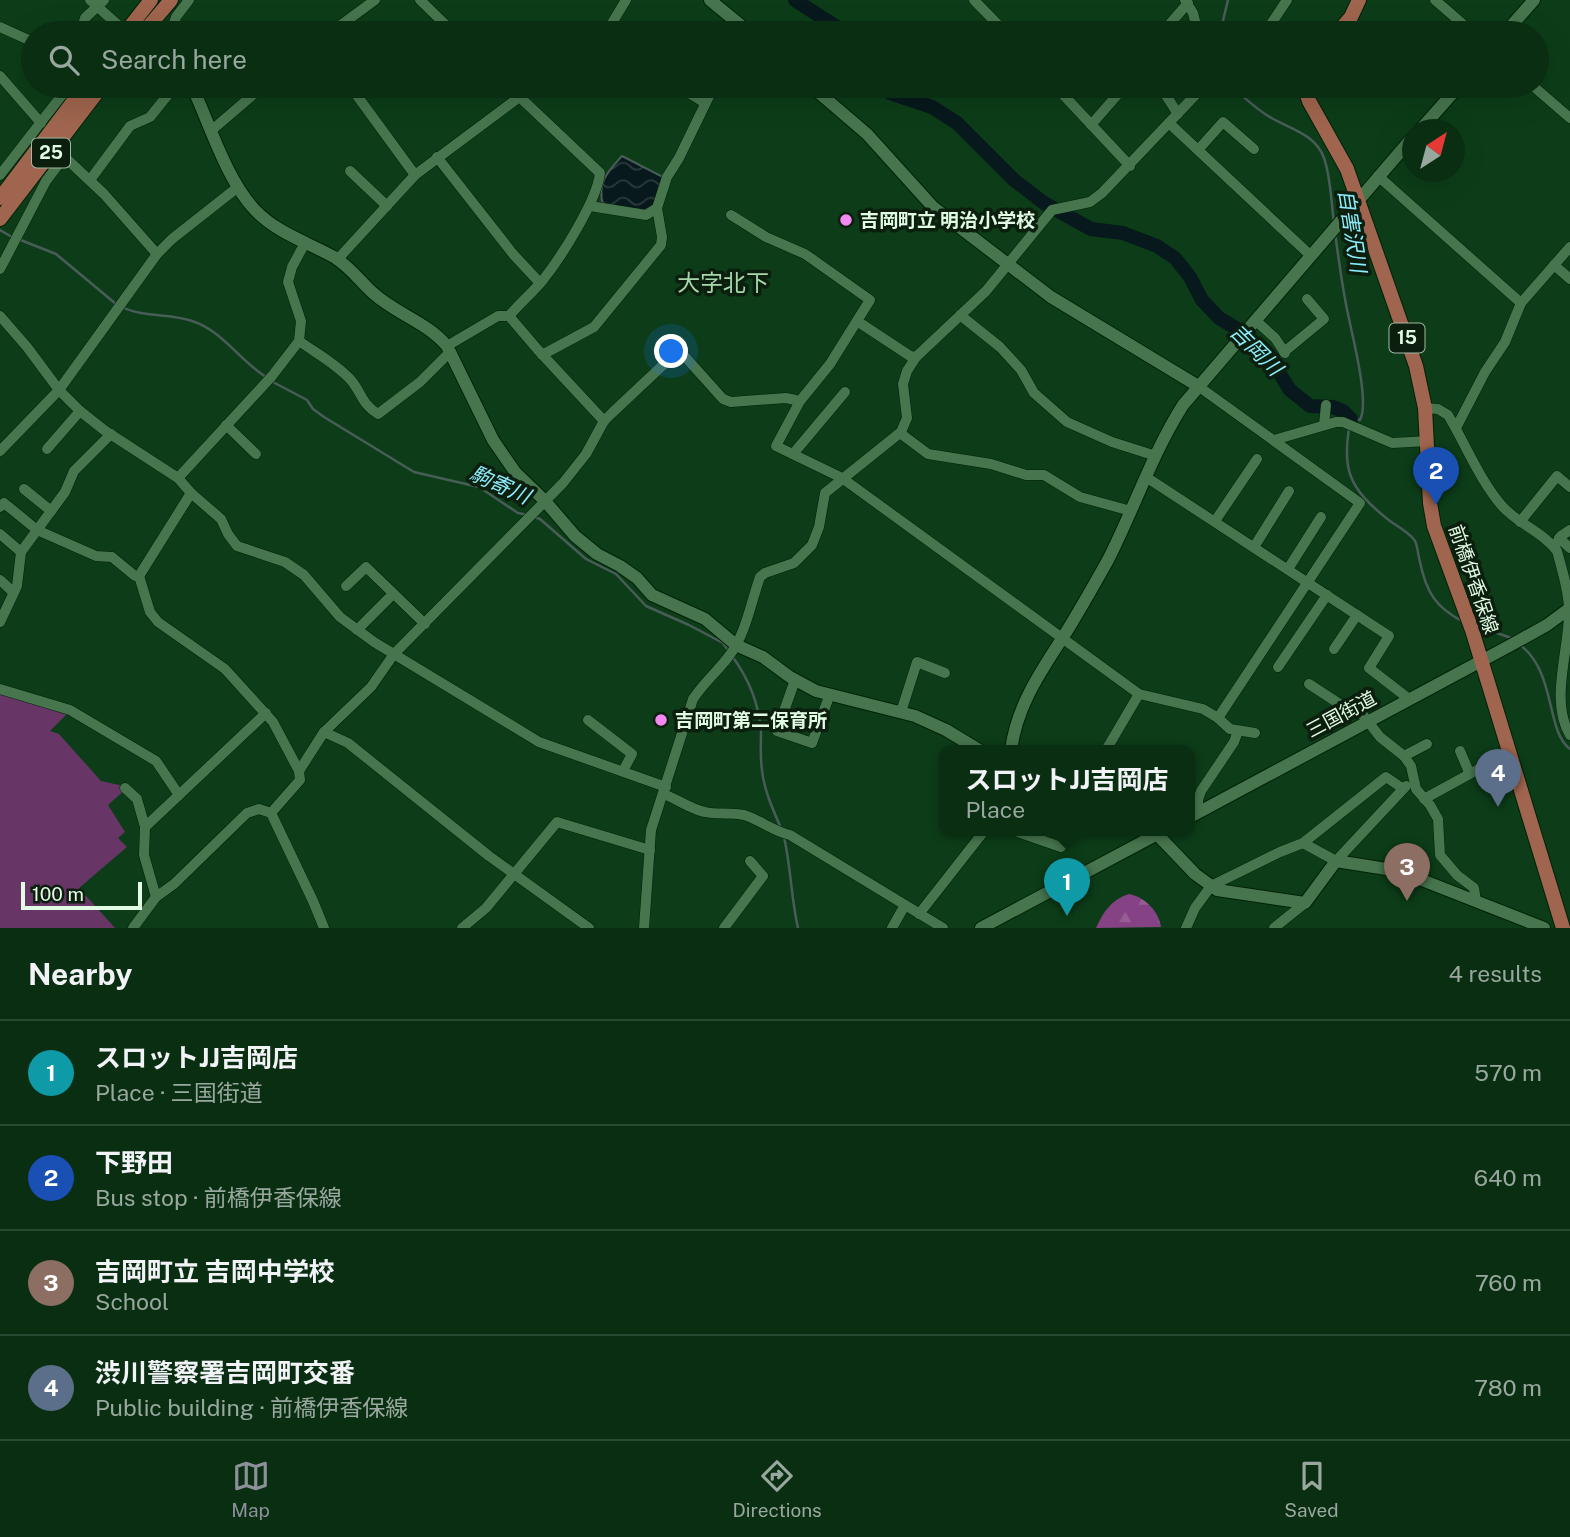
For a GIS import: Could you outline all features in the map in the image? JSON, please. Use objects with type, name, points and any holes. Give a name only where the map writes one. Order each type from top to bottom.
[{"type":"main road","points":[[135,21],[151,0]]},
{"type":"main road","points":[[153,21],[171,0]]},
{"type":"main road","points":[[1348,21],[1359,0]]},
{"type":"main road","name":"25","points":[[0,198],[76,98]]},
{"type":"main road","name":"25","points":[[0,219],[59,153],[94,98]]},
{"type":"main road","name":"前橋伊香保線","points":[[1308,98],[1339,152],[1416,366],[1425,408],[1430,503],[1434,526],[1472,630],[1563,926]]},
{"type":"street","points":[[175,21],[189,0]]},
{"type":"street","points":[[346,21],[374,0]]},
{"type":"street","points":[[420,0],[442,21]]},
{"type":"street","points":[[615,21],[626,0]]},
{"type":"street","points":[[709,0],[733,21]]},
{"type":"street","points":[[974,0],[994,21]]},
{"type":"street","points":[[1273,21],[1287,0]]},
{"type":"street","points":[[1435,0],[1459,21]]},
{"type":"street","points":[[1516,21],[1534,0]]},
{"type":"street","points":[[84,21],[98,2],[115,21]]},
{"type":"street","points":[[1171,21],[1186,2],[1195,21]]},
{"type":"street","points":[[0,27],[21,37]]},
{"type":"street","points":[[0,76],[41,123]]},
{"type":"street","points":[[0,175],[60,98]]},
{"type":"street","points":[[90,180],[130,126],[150,117],[165,98]]},
{"type":"street","points":[[197,98],[238,187],[251,205],[277,229],[337,260],[359,277],[373,293],[437,334],[448,349],[493,440],[515,472],[575,536],[597,554],[637,578],[652,595],[705,618],[736,645],[763,657],[795,680],[816,691],[931,722],[970,745]]},
{"type":"street","points":[[212,130],[249,98]]},
{"type":"street","points":[[359,98],[415,175]]},
{"type":"street","points":[[337,260],[415,175],[518,98]]},
{"type":"street","points":[[299,341],[351,380],[364,403],[378,414],[420,382],[448,349],[498,316],[509,316],[540,282],[590,206],[599,185],[600,173],[520,98]]},
{"type":"street","points":[[697,98],[705,103]]},
{"type":"street","points":[[542,355],[594,327],[661,246],[657,208],[667,177],[708,98]]},
{"type":"street","points":[[825,98],[867,134],[933,207],[1051,297],[1198,386],[1360,503],[1218,718]]},
{"type":"street","points":[[1066,98],[1130,166]]},
{"type":"street","points":[[1091,125],[1115,98]]},
{"type":"street","points":[[1168,98],[1178,114]]},
{"type":"street","points":[[645,928],[651,830],[693,699],[703,683],[731,654],[736,645],[760,577],[794,563],[812,545],[819,527],[825,493],[900,433],[907,418],[903,384],[907,370],[916,357],[986,291],[1052,211],[1090,202],[1115,182],[1193,98]]},
{"type":"street","points":[[1430,119],[1448,98]]},
{"type":"street","points":[[1547,98],[1570,118]]},
{"type":"street","points":[[1198,150],[1223,122],[1254,149]]},
{"type":"street","points":[[1169,123],[1310,255]]},
{"type":"street","points":[[1012,745],[1023,704],[1097,580],[1172,422],[1198,386],[1402,149]]},
{"type":"street","points":[[0,269],[59,153],[90,180],[157,254]]},
{"type":"street","points":[[437,158],[513,254],[540,282]]},
{"type":"street","points":[[350,171],[387,206]]},
{"type":"street","points":[[1378,176],[1521,303]]},
{"type":"street","points":[[0,451],[59,390],[157,254],[238,187]]},
{"type":"street","points":[[590,206],[646,215],[657,208]]},
{"type":"street","points":[[731,215],[766,237],[805,254],[870,300],[830,364],[800,401],[776,446],[842,478],[1063,636],[1139,694],[1202,709],[1230,729],[1255,733]]},
{"type":"street","points":[[178,478],[279,368],[299,341],[301,321],[288,282],[292,267],[305,243]]},
{"type":"street","points":[[1456,428],[1485,372],[1505,342],[1521,303],[1570,247]]},
{"type":"street","points":[[1554,265],[1570,279]]},
{"type":"street","points":[[1253,322],[1275,338],[1285,353],[1324,319],[1307,299]]},
{"type":"street","points":[[960,315],[1000,347],[1021,370],[1034,393],[1067,422],[1112,442],[1156,456]]},
{"type":"street","points":[[0,316],[59,390],[80,411],[178,478],[221,519],[237,545],[285,562],[304,575],[340,617],[357,630],[539,742],[623,771],[665,790],[701,812],[727,812],[747,816],[772,827],[943,928]]},
{"type":"street","points":[[509,316],[604,421]]},
{"type":"street","points":[[857,321],[910,356],[916,357]]},
{"type":"street","points":[[299,771],[324,732],[371,687],[394,654],[545,501],[586,454],[604,421],[679,350],[723,399],[731,402],[786,398],[800,401]]},
{"type":"street","points":[[793,454],[845,392]]},
{"type":"street","points":[[1425,408],[1443,411],[1456,428],[1484,482],[1520,523],[1570,548]]},
{"type":"street","points":[[1324,425],[1325,409]]},
{"type":"street","points":[[47,449],[80,411]]},
{"type":"street","points":[[1274,440],[1343,422],[1392,443],[1428,441]]},
{"type":"street","points":[[226,425],[256,454]]},
{"type":"street","points":[[900,433],[928,454],[991,464],[1026,475],[1044,475],[1080,497],[1130,511]]},
{"type":"street","points":[[0,622],[17,586],[21,552],[65,492],[74,471],[111,434]]},
{"type":"street","points":[[1215,521],[1257,459]]},
{"type":"street","points":[[1520,523],[1557,476],[1570,487]]},
{"type":"street","points":[[1146,477],[1389,636],[1369,668],[1409,699]]},
{"type":"street","points":[[24,489],[51,510]]},
{"type":"street","points":[[1254,547],[1289,491]]},
{"type":"street","points":[[191,493],[139,576],[150,612],[158,622],[225,669],[266,713],[299,771],[300,780],[271,813]]},
{"type":"street","points":[[0,507],[4,503],[37,530],[96,556],[111,557],[135,576],[139,576]]},
{"type":"street","points":[[1288,569],[1321,517]]},
{"type":"street","points":[[1557,542],[1570,530]]},
{"type":"street","points":[[0,534],[21,552]]},
{"type":"street","points":[[1557,542],[1570,608],[1560,694],[1566,728],[1570,734]]},
{"type":"street","points":[[346,586],[366,566],[425,624]]},
{"type":"street","points":[[0,580],[13,592]]},
{"type":"street","points":[[357,630],[393,594]]},
{"type":"street","points":[[1278,667],[1327,595]]},
{"type":"street","name":"三国街道","points":[[1195,813],[1524,638],[1570,608]]},
{"type":"street","points":[[1334,649],[1357,615]]},
{"type":"street","points":[[901,712],[917,662],[946,673]]},
{"type":"street","points":[[795,680],[777,731],[812,743],[831,694]]},
{"type":"street","points":[[1310,684],[1338,703],[1356,710],[1369,721],[1380,737],[1411,765],[1416,789],[1438,819],[1440,855],[1457,875],[1474,888],[1476,901]]},
{"type":"street","points":[[0,689],[70,710],[156,761],[180,795]]},
{"type":"street","points":[[1109,745],[1139,694]]},
{"type":"street","points":[[145,827],[266,713]]},
{"type":"street","points":[[588,720],[632,754],[623,771]]},
{"type":"street","points":[[1195,810],[1201,791],[1234,742],[1238,731]]},
{"type":"street","points":[[324,732],[348,743],[514,875],[589,928]]},
{"type":"street","points":[[1404,756],[1427,744]]},
{"type":"street","points":[[1460,751],[1469,772]]},
{"type":"street","points":[[1424,799],[1508,753]]},
{"type":"street","points":[[1186,928],[1195,908],[1211,886],[1280,852],[1303,844],[1386,777],[1402,788]]},
{"type":"street","points":[[1274,928],[1305,903],[1336,861],[1402,788],[1415,780]]},
{"type":"street","points":[[125,788],[137,799],[145,827],[144,855],[156,897]]},
{"type":"street","points":[[133,928],[156,897],[174,884],[247,813],[259,808],[271,813],[324,928]]},
{"type":"street","points":[[462,928],[486,908],[557,822],[650,850]]},
{"type":"street","points":[[919,914],[980,836]]},
{"type":"street","points":[[1029,836],[1061,847]]},
{"type":"street","points":[[981,928],[1151,836]]},
{"type":"street","points":[[1162,836],[1195,874],[1217,890],[1305,903]]},
{"type":"street","points":[[1303,844],[1336,861],[1399,871],[1544,928]]},
{"type":"street","points":[[724,928],[763,876],[750,861]]},
{"type":"street","points":[[892,928],[905,905]]},
{"type":"green space","points":[[1129,894],[1150,906],[1161,927],[1096,928],[1109,907]]},
{"type":"shaded area","points":[[0,693],[68,713],[50,731],[59,734],[101,781],[128,787],[108,805],[125,832],[118,838],[127,847],[79,888],[115,928],[0,928]]},
{"type":"water","points":[[622,156],[663,177],[654,209],[646,212],[603,206],[602,184]]},
{"type":"waterway","name":"吉岡川","points":[[795,0],[827,21]]},
{"type":"waterway","name":"自害沢川","points":[[1223,21],[1228,0]]},
{"type":"waterway","name":"吉岡川","points":[[905,98],[932,107],[957,123],[1014,180],[1044,203],[1091,229],[1123,233],[1157,246],[1175,258],[1190,277],[1202,300],[1219,318],[1239,330],[1271,360],[1290,390],[1310,406],[1333,407],[1343,411],[1351,419]]},
{"type":"waterway","name":"自害沢川","points":[[1245,98],[1273,119],[1307,136],[1320,149],[1328,174],[1334,223]]},
{"type":"waterway","name":"駒寄川","points":[[0,230],[12,237]]},
{"type":"waterway","name":"吉岡川","points":[[1335,233],[1363,399],[1360,420],[1351,419],[1348,436],[1347,452],[1351,477],[1365,499],[1413,538],[1425,581],[1433,597],[1445,610],[1462,621]]},
{"type":"waterway","name":"駒寄川","points":[[18,239],[56,254],[116,304]]},
{"type":"waterway","name":"駒寄川","points":[[122,307],[139,313],[184,319],[203,326],[266,377]]},
{"type":"waterway","name":"駒寄川","points":[[271,381],[307,400],[313,409],[324,417],[414,472],[479,487],[518,513],[528,515]]},
{"type":"waterway","name":"駒寄川","points":[[534,517],[540,519],[586,559],[616,574],[646,606],[723,643],[728,650]]},
{"type":"waterway","name":"吉岡川","points":[[1475,625],[1511,638]]},
{"type":"waterway","name":"吉岡川","points":[[1519,644],[1531,656],[1539,670],[1557,729],[1570,749]]},
{"type":"waterway","name":"駒寄川","points":[[732,656],[755,701],[760,721],[763,777],[781,828]]},
{"type":"waterway","name":"駒寄川","points":[[784,837],[798,928]]},
{"type":"place","name":"吉岡町立 明治小学校","points":[[846,220]]},
{"type":"place","name":"下野田","points":[[1436,505]]},
{"type":"place","name":"吉岡町第二保育所","points":[[661,720]]},
{"type":"place","name":"渋川警察署吉岡町交番","points":[[1498,807]]},
{"type":"place","name":"吉岡町立 吉岡中学校","points":[[1407,901]]},
{"type":"place","name":"スロットJJ吉岡店","points":[[1067,916]]},
{"type":"district","name":"大字北下","points":[[723,283]]}]
